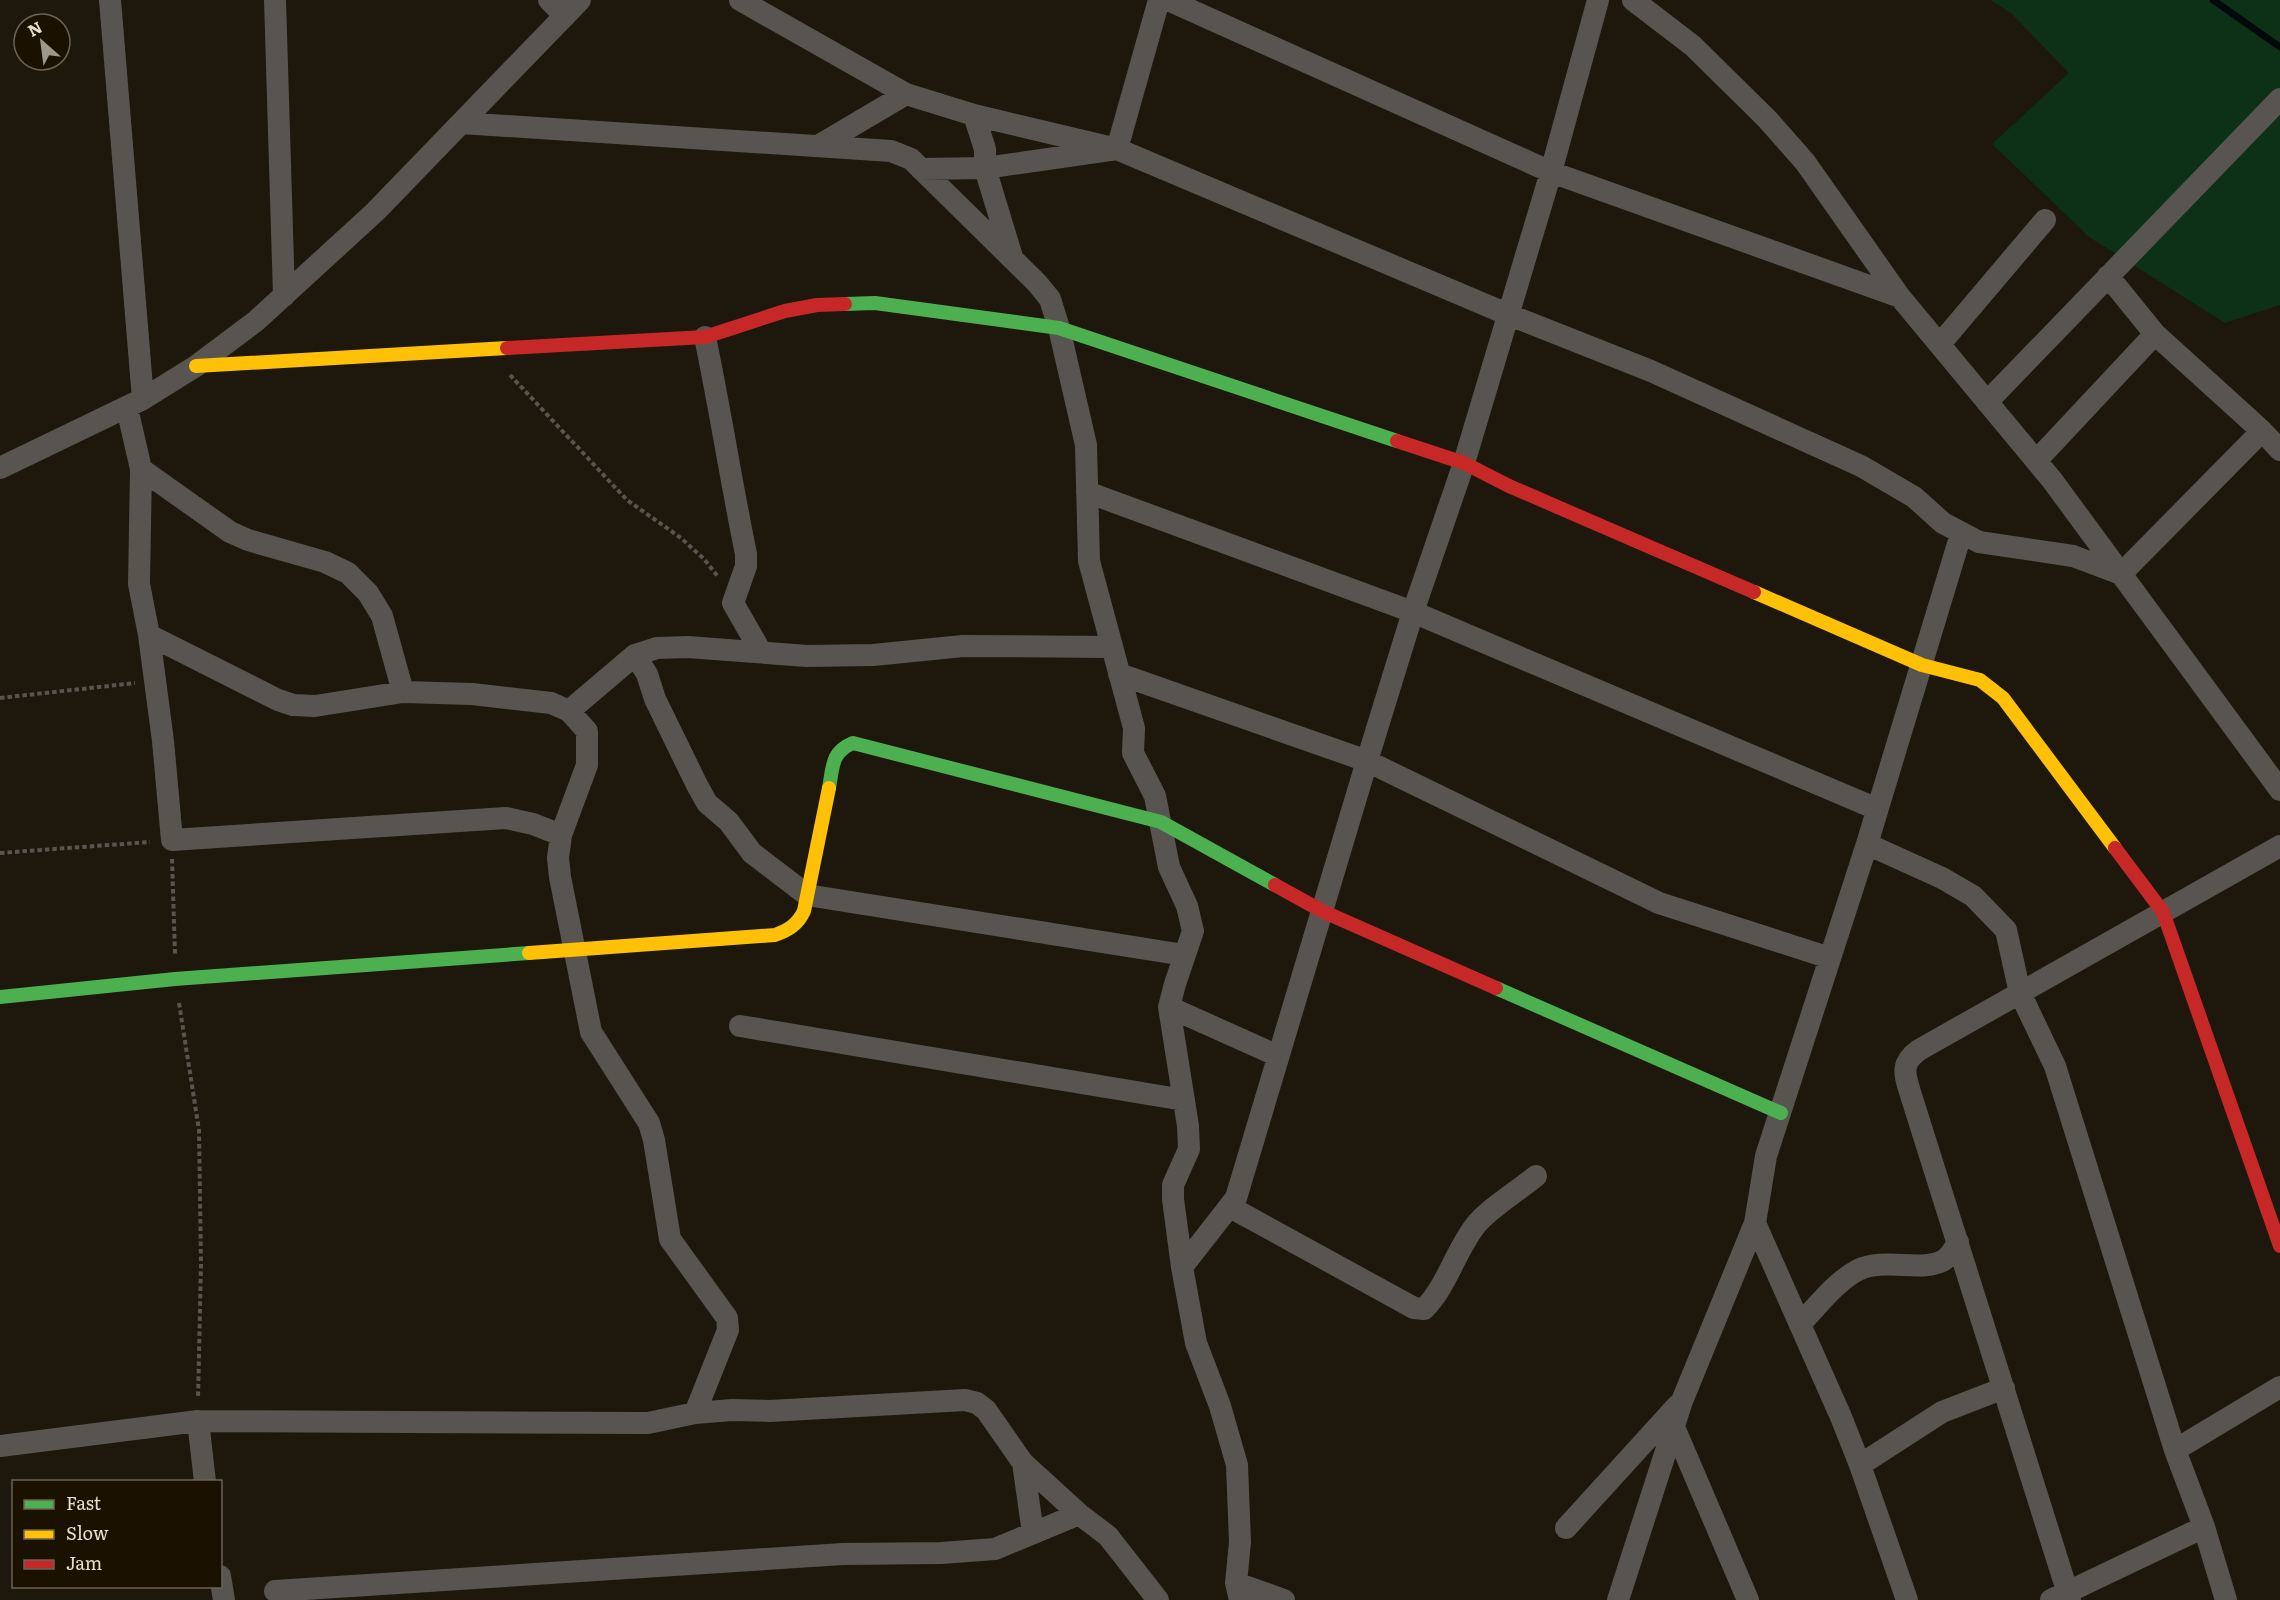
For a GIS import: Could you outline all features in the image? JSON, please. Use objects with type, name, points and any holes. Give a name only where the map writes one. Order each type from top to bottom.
[{"type":"street","points":[[110,0],[141,469],[140,584],[163,741],[172,840],[506,818],[533,824],[561,835]]},
{"type":"street","points":[[275,0],[284,296]]},
{"type":"street","points":[[0,468],[135,403],[195,366],[256,321],[376,211],[573,8],[549,0]]},
{"type":"street","points":[[740,0],[906,94],[974,115],[1117,149],[1507,314],[1651,371],[1861,466],[1914,497],[1943,523],[1979,542],[2073,556],[2121,574]]},
{"type":"street","points":[[1117,149],[1159,0]]},
{"type":"street","points":[[1168,0],[1551,172],[1900,297]]},
{"type":"street","points":[[1182,1267],[1236,1198],[1367,760],[1413,612],[1464,463],[1551,172],[1598,0]]},
{"type":"street","points":[[1633,0],[1693,46],[1767,119],[1805,162],[1900,297],[2036,461],[2280,789]]},
{"type":"street","points":[[818,146],[906,94]]},
{"type":"street","points":[[1987,402],[2280,99]]},
{"type":"street","points":[[974,115],[985,149],[985,168],[1014,261]]},
{"type":"street","points":[[460,123],[891,151],[911,159],[1037,283],[1050,299],[1086,445],[1089,561],[1134,728],[1133,753],[1149,781],[1161,822],[1169,867],[1187,906],[1193,931],[1169,1007],[1184,1100],[1189,1149],[1173,1185],[1173,1199],[1182,1267],[1197,1343],[1220,1406],[1237,1465],[1240,1542],[1238,1592],[1284,1600]]},
{"type":"street","points":[[921,170],[985,168],[1117,149]]},
{"type":"street","points":[[1940,344],[2045,220]]},
{"type":"street","points":[[2108,276],[2155,334],[2280,450]]},
{"type":"street","points":[[195,366],[705,337],[785,311],[817,304],[875,303],[1059,328],[1464,463],[1509,486],[1922,665],[1980,680],[2002,698],[2163,912],[2280,1246]]},
{"type":"street","points":[[2036,461],[2155,334]]},
{"type":"street","points":[[705,337],[746,554],[746,566],[733,603],[761,652]]},
{"type":"street","points":[[2121,574],[2262,431]]},
{"type":"street","points":[[141,469],[230,532],[248,540],[325,562],[348,573],[368,593],[382,616],[403,692]]},
{"type":"street","points":[[1087,492],[1413,612],[1877,809]]},
{"type":"street","points":[[1618,1600],[1682,1401],[1755,1223],[1766,1156],[1867,843],[1961,534]]},
{"type":"street","points":[[149,635],[278,700],[293,705],[315,706],[403,692],[472,694],[551,703],[569,711],[587,731],[587,765],[561,835],[558,858],[573,950],[591,1032],[649,1123],[654,1140],[670,1239],[727,1318],[728,1330],[695,1413]]},
{"type":"street","points":[[569,711],[635,655],[657,648],[688,647],[807,656],[873,655],[963,646],[1112,647]]},
{"type":"street","points":[[635,655],[647,674],[655,699],[696,785],[707,802],[729,822],[752,853],[807,895],[1184,955]]},
{"type":"street","points":[[1119,674],[1367,760],[1659,903],[1830,958]]},
{"type":"street","points":[[0,998],[175,979],[775,935],[793,927],[800,921],[804,911],[835,757],[841,748],[853,743],[1161,822],[1322,911],[1781,1113]]},
{"type":"street","points":[[1867,843],[1942,878],[1973,896],[2006,930],[2020,993],[2055,1066],[2175,1450],[2204,1527],[2226,1600]]},
{"type":"street","points":[[2204,1527],[2063,1597],[2004,1388],[1905,1075],[1906,1064],[1919,1050],[2280,846]]},
{"type":"street","points":[[1169,1007],[1278,1056]]},
{"type":"street","points":[[740,1026],[1184,1100]]},
{"type":"street","points":[[1230,1207],[1414,1308],[1424,1309],[1435,1298],[1462,1245],[1477,1224],[1536,1176]]},
{"type":"street","points":[[1755,1223],[1860,1465],[1907,1600]]},
{"type":"street","points":[[1800,1324],[1857,1270],[1876,1264],[1942,1262],[1958,1242]]},
{"type":"street","points":[[2175,1450],[2280,1387]]},
{"type":"street","points":[[1860,1465],[1942,1412],[2004,1388]]},
{"type":"street","points":[[0,1446],[198,1420],[648,1422],[695,1413],[732,1410],[770,1411],[965,1400],[977,1403],[986,1410],[1023,1463],[1079,1514],[1108,1536],[1158,1600]]},
{"type":"street","points":[[1566,1528],[1682,1401]]},
{"type":"street","points":[[198,1420],[205,1480]]},
{"type":"street","points":[[1674,1427],[1748,1600]]},
{"type":"street","points":[[1023,1463],[1032,1533]]},
{"type":"street","points":[[275,1591],[843,1554],[995,1550],[1079,1514]]},
{"type":"path","points":[[488,350],[627,500],[681,538],[704,559],[733,603]]},
{"type":"path","points":[[0,698],[154,681]]},
{"type":"path","points":[[0,853],[172,840],[175,979],[199,1130],[201,1264],[198,1420]]},
{"type":"green space","points":[[1990,0],[2280,0],[2280,305],[2225,323],[2089,237],[1992,144],[2069,73],[2011,13]]},
{"type":"waterway","points":[[2213,0],[2280,47]]},
{"type":"traffic: fast","points":[[845,304],[875,303],[1059,328],[1397,441]]},
{"type":"traffic: fast","points":[[829,788],[834,761],[841,751],[853,743],[1161,822],[1275,885]]},
{"type":"traffic: fast","points":[[0,997],[175,979],[529,953]]},
{"type":"traffic: fast","points":[[1496,988],[1781,1113]]},
{"type":"traffic: slow","points":[[196,366],[507,348]]},
{"type":"traffic: slow","points":[[1754,592],[1922,665],[1980,680],[2003,698],[2115,848]]},
{"type":"traffic: slow","points":[[529,953],[775,935],[785,931],[796,923],[804,911],[829,788]]},
{"type":"traffic: jam","points":[[507,348],[705,337],[785,311],[817,305],[845,304]]},
{"type":"traffic: jam","points":[[1397,441],[1464,463],[1509,486],[1754,592]]},
{"type":"traffic: jam","points":[[2115,848],[2163,912],[2280,1246]]},
{"type":"traffic: jam","points":[[1275,885],[1322,911],[1496,988]]}]
